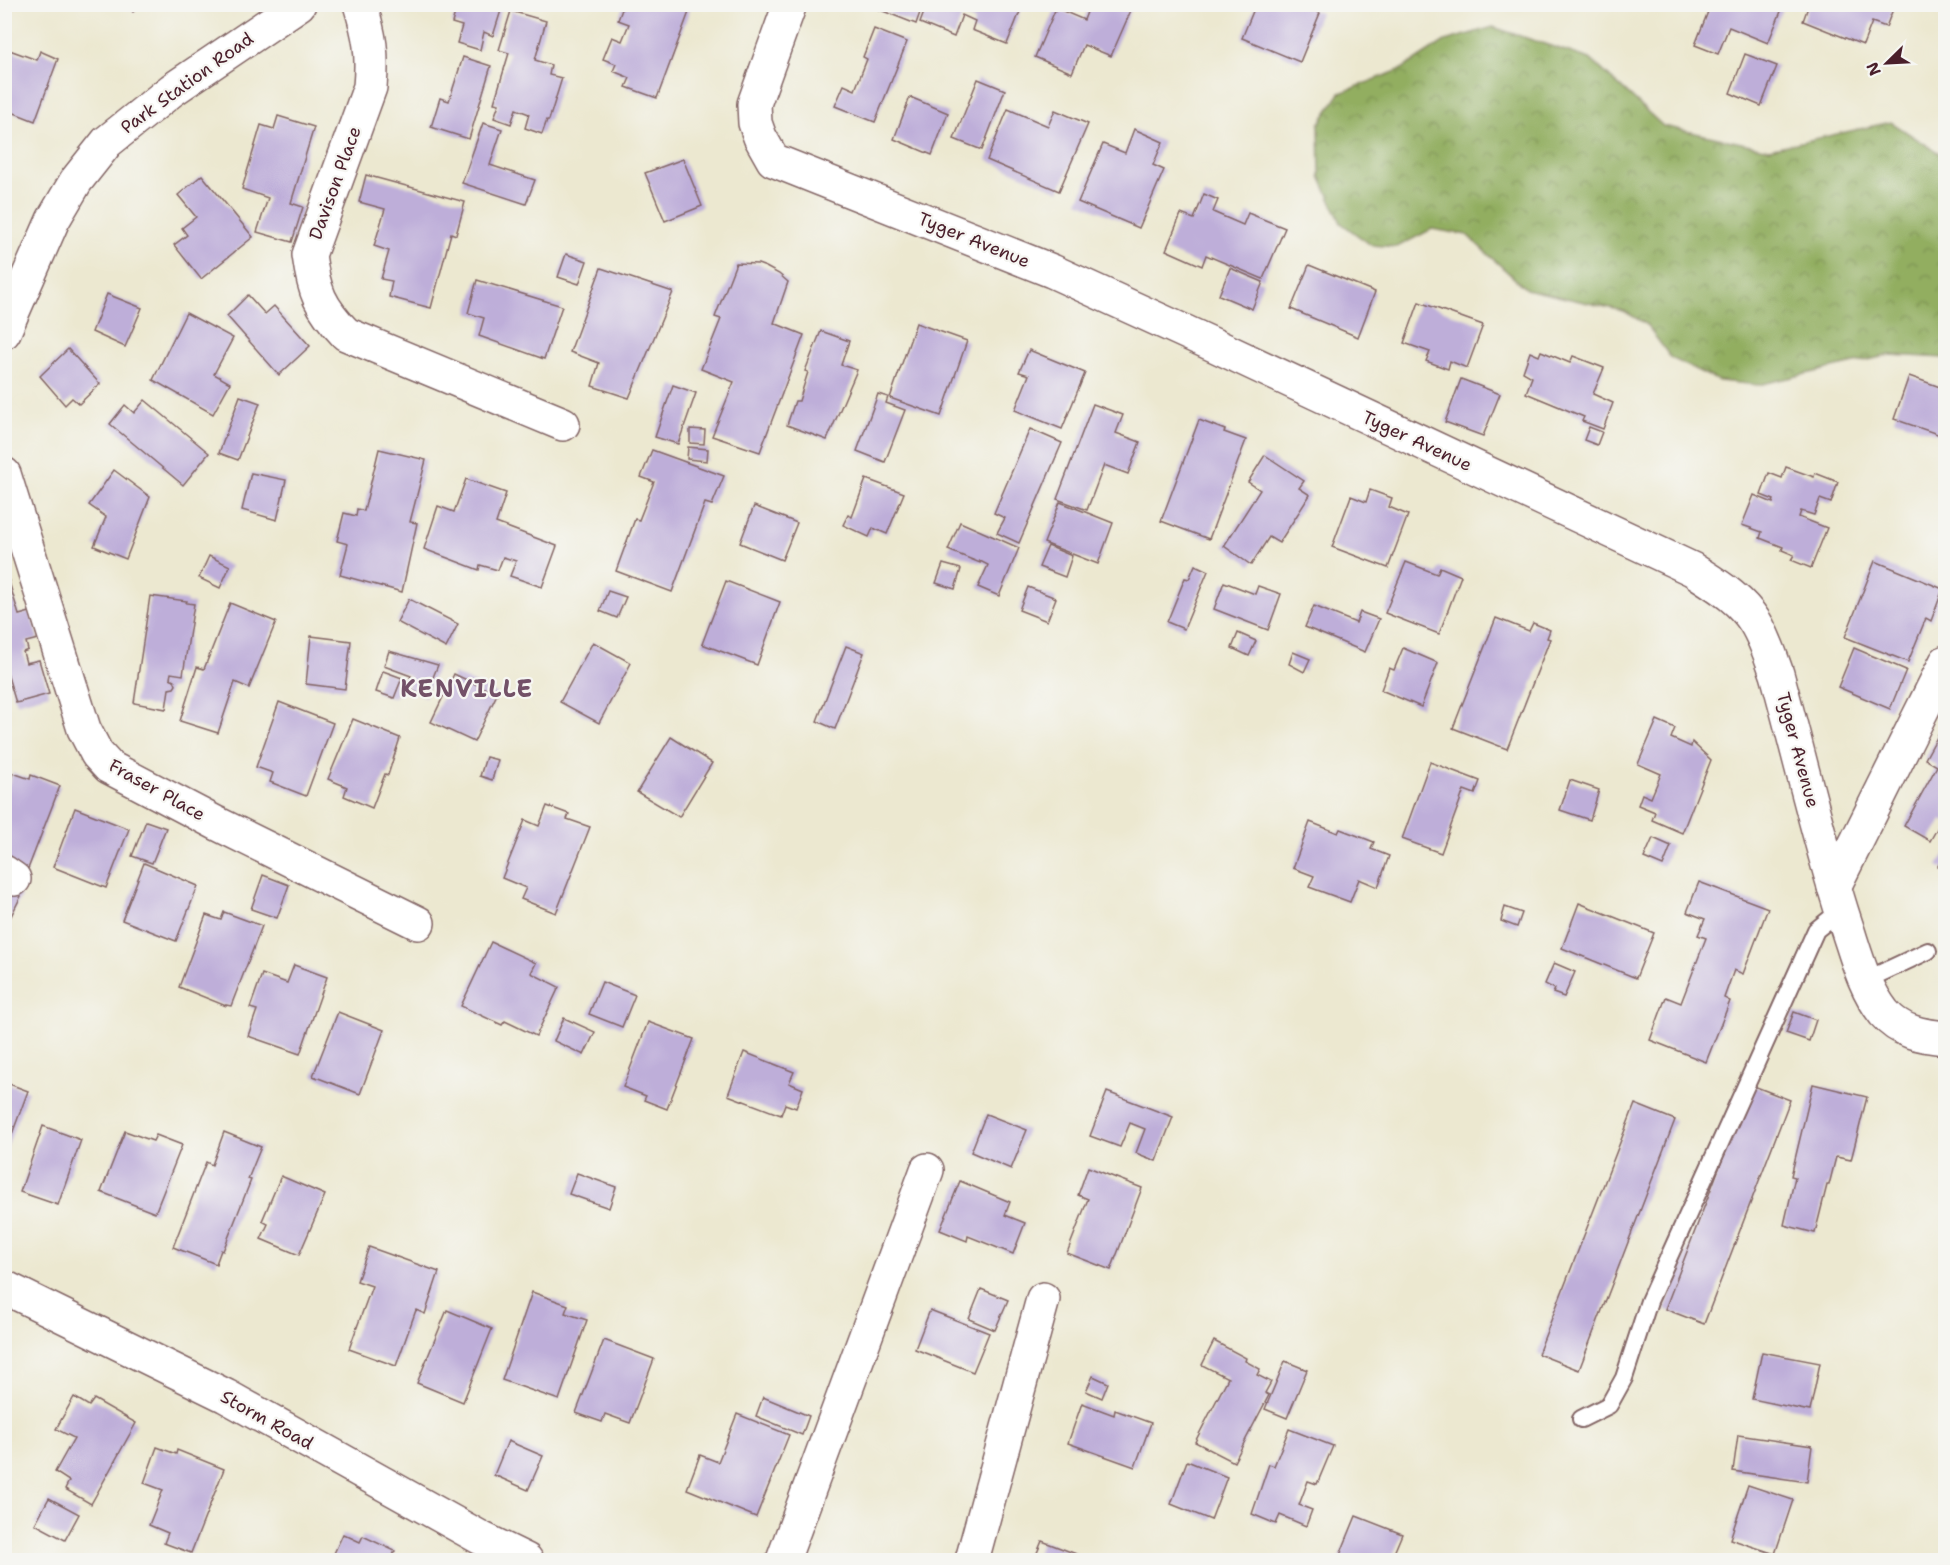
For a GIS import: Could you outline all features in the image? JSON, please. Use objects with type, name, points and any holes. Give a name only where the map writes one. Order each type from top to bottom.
[{"type":"street","name":"Park Station Road","points":[[4,332],[53,220],[76,181],[107,142],[172,90],[299,4]]},
{"type":"street","name":"Davison Place","points":[[360,4],[370,39],[372,63],[370,87],[309,255],[318,298],[330,317],[346,334],[563,424]]},
{"type":"street","name":"Tyger Avenue","points":[[790,4],[754,104],[755,123],[773,160],[1052,271],[1214,345],[1692,569],[1718,585],[1740,603],[1755,622],[1767,645],[1777,674],[1838,898],[1864,981],[1885,1013],[1900,1027],[1920,1036],[1946,1038]]},
{"type":"street","name":"Fraser Place","points":[[4,474],[84,729],[98,754],[110,767],[216,823],[418,923]]},
{"type":"street","points":[[1838,898],[1946,662]]},
{"type":"street","points":[[783,1560],[927,1170]]},
{"type":"street","name":"Storm Road","points":[[4,1287],[226,1396],[470,1532],[526,1560]]},
{"type":"street","points":[[972,1560],[1043,1299]]},
{"type":"lane","points":[[1581,1419],[1609,1405],[1624,1378],[1649,1301],[1816,930],[1838,898]]},
{"type":"lane","points":[[1864,981],[1928,951]]},
{"type":"green space","points":[[1493,27],[1590,59],[1663,126],[1769,149],[1891,122],[1945,157],[1945,358],[1890,355],[1758,385],[1719,381],[1671,358],[1646,324],[1624,311],[1526,289],[1467,235],[1432,229],[1397,247],[1371,245],[1341,223],[1320,176],[1319,124],[1340,93],[1402,69],[1445,41]]},
{"type":"building","points":[[128,4],[143,4],[133,12]]},
{"type":"building","points":[[452,4],[503,4],[493,36],[484,32],[480,50],[457,43],[462,26],[452,23],[457,6]]},
{"type":"building","points":[[624,4],[692,4],[657,98],[626,87],[630,78],[613,71],[616,64],[603,59],[612,37],[622,41],[629,24],[618,20]]},
{"type":"building","points":[[865,4],[923,4],[916,24]]},
{"type":"building","points":[[927,4],[1023,4],[1007,44],[972,30],[975,21],[962,15],[954,37],[920,23]]},
{"type":"building","points":[[1090,4],[1123,4],[1132,8],[1111,56],[1084,45],[1072,73],[1035,57],[1056,8],[1084,20]]},
{"type":"building","points":[[1256,4],[1301,4],[1320,13],[1300,62],[1242,38]]},
{"type":"building","points":[[1711,4],[1784,4],[1768,43],[1729,27],[1718,54],[1695,45]]},
{"type":"building","points":[[1809,4],[1895,4],[1886,27],[1872,22],[1863,45],[1803,21]]},
{"type":"building","points":[[511,11],[546,21],[535,60],[551,65],[549,75],[562,78],[549,120],[542,134],[525,128],[529,114],[516,109],[511,124],[494,118],[499,104],[494,103],[509,53],[499,50]]},
{"type":"building","points":[[874,29],[907,42],[875,122],[835,106],[844,85],[855,90],[867,59],[863,57]]},
{"type":"building","points":[[4,48],[37,60],[40,51],[58,59],[35,121],[4,109]]},
{"type":"building","points":[[1745,54],[1777,66],[1761,106],[1730,93]]},
{"type":"building","points":[[463,57],[491,66],[469,139],[431,127],[440,98],[449,101]]},
{"type":"building","points":[[978,79],[1005,90],[982,150],[954,139]]},
{"type":"building","points":[[910,97],[948,113],[932,155],[894,139]]},
{"type":"building","points":[[1008,109],[1048,126],[1055,110],[1088,124],[1059,191],[987,160]]},
{"type":"building","points":[[278,116],[314,127],[291,203],[303,207],[292,242],[257,232],[268,198],[242,189],[261,125],[274,129]]},
{"type":"building","points":[[483,123],[502,129],[490,165],[535,180],[526,204],[462,183]]},
{"type":"building","points":[[1134,129],[1163,142],[1153,165],[1164,170],[1139,228],[1078,202],[1103,144],[1125,153]]},
{"type":"building","points":[[683,159],[702,206],[665,221],[645,173]]},
{"type":"building","points":[[202,175],[253,237],[201,279],[174,245],[187,235],[182,228],[196,217],[178,195]]},
{"type":"building","points":[[366,175],[465,202],[456,235],[451,233],[431,308],[389,297],[392,281],[381,279],[389,251],[374,246],[385,209],[359,202]]},
{"type":"building","points":[[1204,194],[1218,200],[1213,212],[1243,225],[1248,213],[1285,228],[1263,279],[1206,255],[1202,266],[1166,250],[1181,214],[1194,219]]},
{"type":"building","points":[[566,254],[587,261],[579,284],[558,277]]},
{"type":"building","points":[[736,263],[758,264],[779,274],[788,282],[774,323],[804,335],[760,452],[712,436],[734,382],[701,369],[721,319],[715,317]]},
{"type":"building","points":[[1309,265],[1375,292],[1358,337],[1291,309]]},
{"type":"building","points":[[601,268],[673,292],[629,398],[592,386],[599,363],[570,352]]},
{"type":"building","points":[[1230,268],[1263,282],[1252,309],[1219,295]]},
{"type":"building","points":[[477,280],[562,306],[544,359],[479,336],[484,318],[468,313]]},
{"type":"building","points":[[107,294],[142,308],[125,347],[92,332]]},
{"type":"building","points":[[248,295],[265,314],[274,306],[310,346],[279,375],[227,316]]},
{"type":"building","points":[[1419,302],[1483,325],[1467,368],[1450,361],[1448,369],[1426,361],[1430,352],[1404,343]]},
{"type":"building","points":[[186,313],[233,338],[214,374],[230,383],[213,414],[153,380]]},
{"type":"building","points":[[916,323],[967,341],[941,416],[890,398]]},
{"type":"building","points":[[821,331],[849,341],[841,365],[857,370],[827,440],[787,425],[795,401],[799,401],[808,372],[805,371]]},
{"type":"building","points":[[68,349],[100,384],[79,404],[72,398],[65,405],[40,376]]},
{"type":"building","points":[[1029,350],[1085,373],[1062,429],[1015,410],[1029,375],[1019,372]]},
{"type":"building","points":[[1541,351],[1570,363],[1573,356],[1604,368],[1593,394],[1613,403],[1603,429],[1582,421],[1584,417],[1526,393],[1532,377],[1523,372],[1530,352],[1539,356]]},
{"type":"building","points":[[1909,376],[1940,387],[1941,383],[1946,384],[1946,437],[1894,419]]},
{"type":"building","points":[[1461,379],[1500,394],[1483,436],[1445,422]]},
{"type":"building","points":[[673,385],[696,393],[678,444],[655,437]]},
{"type":"building","points":[[878,394],[888,397],[886,403],[905,410],[885,462],[857,451]]},
{"type":"building","points":[[240,396],[260,403],[238,460],[219,453]]},
{"type":"building","points":[[145,400],[209,453],[183,485],[110,424],[125,405],[134,413]]},
{"type":"building","points":[[1093,404],[1123,415],[1116,433],[1140,442],[1128,474],[1104,465],[1087,510],[1057,499]]},
{"type":"building","points":[[1199,420],[1246,440],[1209,539],[1161,521]]},
{"type":"building","points":[[1589,427],[1602,432],[1597,445],[1584,440]]},
{"type":"building","points":[[690,429],[705,430],[704,444],[690,443]]},
{"type":"building","points":[[1030,429],[1062,443],[1019,543],[997,533],[1005,518],[994,513]]},
{"type":"building","points":[[688,447],[708,449],[707,461],[687,459]]},
{"type":"building","points":[[379,449],[426,460],[410,522],[417,523],[402,592],[340,575],[348,544],[337,541],[344,513],[356,516],[357,509],[364,511]]},
{"type":"building","points":[[652,450],[724,476],[712,505],[705,503],[672,592],[616,571],[635,519],[639,520],[654,482],[641,477]]},
{"type":"building","points":[[1265,455],[1304,481],[1299,488],[1310,495],[1279,543],[1269,537],[1251,565],[1224,546],[1260,490],[1248,482]]},
{"type":"building","points":[[1786,467],[1814,477],[1815,473],[1838,482],[1831,503],[1820,499],[1814,515],[1801,511],[1799,517],[1827,528],[1811,568],[1791,560],[1794,555],[1782,550],[1783,547],[1760,538],[1762,532],[1742,525],[1754,495],[1773,503],[1774,500],[1761,495],[1769,473],[1782,478]]},
{"type":"building","points":[[114,470],[150,497],[126,559],[94,546],[106,517],[89,505]]},
{"type":"building","points":[[251,473],[286,480],[277,520],[242,510]]},
{"type":"building","points":[[466,479],[506,493],[496,523],[557,546],[542,587],[510,576],[516,561],[503,557],[498,570],[480,565],[479,570],[424,549],[438,506],[454,512]]},
{"type":"building","points":[[866,479],[904,493],[887,534],[873,528],[869,537],[843,525],[848,515],[852,517]]},
{"type":"building","points":[[1370,490],[1392,498],[1389,507],[1408,515],[1388,568],[1332,547],[1351,496],[1366,502]]},
{"type":"building","points":[[1060,502],[1113,523],[1098,564],[1044,543]]},
{"type":"building","points":[[754,506],[797,523],[782,560],[740,543]]},
{"type":"building","points":[[960,522],[1019,548],[999,596],[978,587],[988,565],[948,550]]},
{"type":"building","points":[[1048,546],[1072,556],[1065,577],[1039,567]]},
{"type":"building","points":[[209,556],[230,566],[220,588],[199,578]]},
{"type":"building","points":[[1875,561],[1943,589],[1931,621],[1926,618],[1908,662],[1845,637]]},
{"type":"building","points":[[1406,562],[1437,574],[1440,567],[1461,576],[1439,634],[1385,613]]},
{"type":"building","points":[[943,564],[961,569],[955,589],[936,583]]},
{"type":"building","points":[[4,565],[19,615],[30,612],[38,639],[26,642],[28,650],[23,652],[26,663],[39,660],[49,694],[16,703],[7,673],[4,674]]},
{"type":"building","points":[[1195,565],[1208,571],[1184,629],[1167,622],[1185,578],[1189,579]]},
{"type":"building","points":[[726,581],[780,602],[757,665],[702,644]]},
{"type":"building","points":[[1224,582],[1255,594],[1258,586],[1281,594],[1268,630],[1214,609]]},
{"type":"building","points":[[1028,587],[1056,598],[1047,621],[1019,610]]},
{"type":"building","points":[[608,591],[626,597],[617,618],[600,611]]},
{"type":"building","points":[[150,596],[194,604],[183,675],[171,673],[170,678],[176,685],[169,689],[166,709],[134,703]]},
{"type":"building","points":[[409,599],[458,624],[446,648],[397,622]]},
{"type":"building","points":[[230,603],[276,622],[249,688],[235,682],[218,733],[180,721],[197,667],[204,669]]},
{"type":"building","points":[[1314,606],[1356,623],[1360,612],[1379,619],[1365,652],[1305,627]]},
{"type":"building","points":[[1496,618],[1529,631],[1533,623],[1550,630],[1547,638],[1550,639],[1507,749],[1453,728]]},
{"type":"building","points":[[1238,633],[1256,641],[1249,656],[1232,648]]},
{"type":"building","points":[[311,636],[351,641],[345,689],[306,684]]},
{"type":"building","points":[[593,642],[631,663],[599,723],[560,702]]},
{"type":"building","points":[[846,646],[864,653],[835,729],[817,721]]},
{"type":"building","points":[[1403,648],[1438,663],[1421,707],[1381,690],[1389,668],[1394,670]]},
{"type":"building","points":[[1854,648],[1906,670],[1890,709],[1838,687]]},
{"type":"building","points":[[389,651],[438,665],[425,697],[407,688],[411,676],[384,666]]},
{"type":"building","points":[[1293,652],[1310,659],[1304,672],[1289,664]]},
{"type":"building","points":[[383,671],[402,678],[394,698],[376,692]]},
{"type":"building","points":[[454,674],[497,694],[474,742],[431,722]]},
{"type":"building","points":[[279,702],[333,723],[306,796],[270,782],[273,773],[256,767]]},
{"type":"building","points":[[353,719],[400,738],[388,775],[385,774],[372,808],[344,796],[347,787],[328,779]]},
{"type":"building","points":[[1657,720],[1675,728],[1671,738],[1691,747],[1692,742],[1711,760],[1682,833],[1652,820],[1655,812],[1638,805],[1642,794],[1651,798],[1661,774],[1638,764]]},
{"type":"building","points":[[1941,730],[1946,733],[1946,822],[1942,820],[1930,841],[1904,826],[1937,766],[1925,759]]},
{"type":"building","points":[[671,737],[712,763],[679,817],[637,792]]},
{"type":"building","points":[[486,757],[498,760],[492,780],[480,776]]},
{"type":"building","points":[[1430,762],[1480,781],[1475,794],[1464,790],[1441,853],[1402,839]]},
{"type":"building","points":[[13,773],[30,779],[31,775],[60,786],[26,874],[4,866],[4,796]]},
{"type":"building","points":[[1570,780],[1599,790],[1590,820],[1560,810]]},
{"type":"building","points":[[547,806],[569,814],[567,819],[590,827],[556,913],[521,899],[526,888],[502,878],[525,820],[539,826]]},
{"type":"building","points":[[75,808],[129,829],[106,888],[53,867]]},
{"type":"building","points":[[146,821],[166,828],[152,863],[132,856]]},
{"type":"building","points":[[1310,822],[1338,833],[1340,829],[1374,842],[1371,849],[1389,856],[1378,887],[1359,879],[1350,902],[1309,887],[1314,876],[1293,868]]},
{"type":"building","points":[[1653,838],[1671,846],[1663,866],[1644,858]]},
{"type":"building","points":[[1946,852],[1946,870],[1938,866]]},
{"type":"building","points":[[144,863],[198,886],[176,941],[122,920]]},
{"type":"building","points":[[263,875],[289,885],[277,918],[251,909]]},
{"type":"building","points":[[1699,882],[1768,908],[1743,974],[1734,970],[1724,998],[1730,1001],[1706,1062],[1650,1040],[1666,997],[1681,1003],[1706,938],[1698,935],[1705,919],[1687,912]]},
{"type":"building","points":[[4,888],[21,896],[4,930]]},
{"type":"building","points":[[1579,903],[1654,933],[1636,978],[1562,948]]},
{"type":"building","points":[[1505,907],[1522,913],[1517,927],[1501,921]]},
{"type":"building","points":[[224,912],[262,926],[231,1006],[179,987],[206,915],[221,920]]},
{"type":"building","points":[[491,942],[536,963],[531,973],[559,987],[536,1036],[505,1021],[502,1025],[461,1006]]},
{"type":"building","points":[[1554,963],[1575,972],[1564,997],[1553,993],[1555,989],[1545,984]]},
{"type":"building","points":[[294,965],[327,977],[300,1054],[248,1036],[257,1010],[250,1008],[262,974],[287,983]]},
{"type":"building","points":[[602,982],[635,995],[622,1027],[589,1014]]},
{"type":"building","points":[[338,1012],[384,1030],[360,1094],[313,1076]]},
{"type":"building","points":[[1794,1012],[1816,1020],[1809,1041],[1786,1033]]},
{"type":"building","points":[[564,1018],[595,1032],[584,1055],[554,1041]]},
{"type":"building","points":[[648,1022],[694,1039],[667,1109],[644,1100],[646,1096],[623,1087]]},
{"type":"building","points":[[744,1052],[794,1072],[789,1083],[803,1089],[796,1108],[785,1104],[781,1115],[728,1095]]},
{"type":"building","points":[[4,1082],[28,1091],[5,1153],[4,1153]]},
{"type":"building","points":[[1813,1084],[1867,1097],[1851,1160],[1836,1157],[1815,1233],[1784,1225],[1795,1177],[1791,1176]]},
{"type":"building","points":[[1751,1085],[1790,1100],[1704,1324],[1665,1309]]},
{"type":"building","points":[[1107,1092],[1173,1117],[1156,1161],[1136,1153],[1145,1129],[1130,1123],[1120,1147],[1090,1136]]},
{"type":"building","points":[[1635,1104],[1675,1120],[1579,1370],[1538,1354]]},
{"type":"building","points":[[986,1114],[1027,1130],[1011,1169],[971,1152]]},
{"type":"building","points":[[43,1126],[81,1140],[58,1205],[20,1192]]},
{"type":"building","points":[[125,1131],[153,1141],[156,1135],[182,1145],[155,1213],[101,1192]]},
{"type":"building","points":[[224,1132],[261,1147],[248,1179],[251,1180],[216,1264],[173,1247],[206,1162],[212,1165]]},
{"type":"building","points":[[1088,1167],[1142,1188],[1111,1270],[1067,1253],[1088,1199],[1078,1195]]},
{"type":"building","points":[[577,1173],[616,1187],[609,1208],[569,1194]]},
{"type":"building","points":[[281,1176],[325,1195],[299,1255],[261,1239],[268,1224],[262,1221]]},
{"type":"building","points":[[960,1181],[1010,1202],[1005,1215],[1025,1223],[1013,1254],[968,1236],[967,1241],[940,1230]]},
{"type":"building","points":[[369,1247],[439,1272],[425,1314],[416,1310],[396,1366],[349,1349],[372,1286],[357,1281]]},
{"type":"building","points":[[981,1289],[1008,1300],[995,1330],[969,1319]]},
{"type":"building","points":[[532,1292],[568,1305],[565,1313],[587,1320],[559,1400],[502,1380]]},
{"type":"building","points":[[447,1310],[492,1329],[463,1402],[417,1383]]},
{"type":"building","points":[[930,1310],[989,1333],[973,1372],[915,1349]]},
{"type":"building","points":[[604,1340],[654,1359],[630,1423],[605,1414],[602,1422],[576,1413]]},
{"type":"building","points":[[1214,1341],[1246,1358],[1245,1361],[1260,1369],[1257,1375],[1271,1382],[1265,1393],[1269,1395],[1234,1462],[1195,1442],[1228,1378],[1202,1365]]},
{"type":"building","points":[[1762,1352],[1820,1363],[1810,1411],[1752,1399]]},
{"type":"building","points":[[1285,1361],[1307,1370],[1287,1418],[1265,1409]]},
{"type":"building","points":[[1093,1376],[1108,1383],[1102,1398],[1086,1391]]},
{"type":"building","points":[[74,1397],[89,1406],[94,1399],[136,1423],[91,1504],[65,1489],[69,1481],[55,1472],[74,1438],[56,1429]]},
{"type":"building","points":[[763,1397],[809,1416],[802,1435],[756,1416]]},
{"type":"building","points":[[1082,1403],[1114,1415],[1115,1410],[1151,1423],[1135,1467],[1068,1443]]},
{"type":"building","points":[[737,1414],[789,1435],[756,1517],[687,1489],[700,1455],[718,1462]]},
{"type":"building","points":[[1289,1429],[1333,1446],[1317,1484],[1308,1481],[1299,1505],[1312,1510],[1306,1526],[1280,1515],[1276,1524],[1252,1514],[1269,1464],[1274,1466]]},
{"type":"building","points":[[1738,1435],[1812,1446],[1807,1482],[1733,1471]]},
{"type":"building","points":[[508,1441],[543,1456],[528,1490],[494,1475]]},
{"type":"building","points":[[157,1447],[176,1454],[177,1450],[224,1469],[191,1553],[164,1543],[168,1533],[149,1525],[163,1490],[144,1483]]},
{"type":"building","points":[[1187,1461],[1227,1477],[1211,1520],[1171,1504]]},
{"type":"building","points":[[1748,1485],[1793,1500],[1775,1554],[1730,1539]]},
{"type":"building","points":[[49,1498],[79,1514],[65,1540],[35,1524]]},
{"type":"building","points":[[1356,1516],[1402,1534],[1391,1560],[1338,1560]]},
{"type":"building","points":[[343,1534],[360,1542],[363,1536],[395,1551],[390,1560],[331,1560]]},
{"type":"building","points":[[1042,1541],[1092,1560],[1034,1560]]},
{"type":"district","name":"KENVILLE","points":[[467,689]]}]
